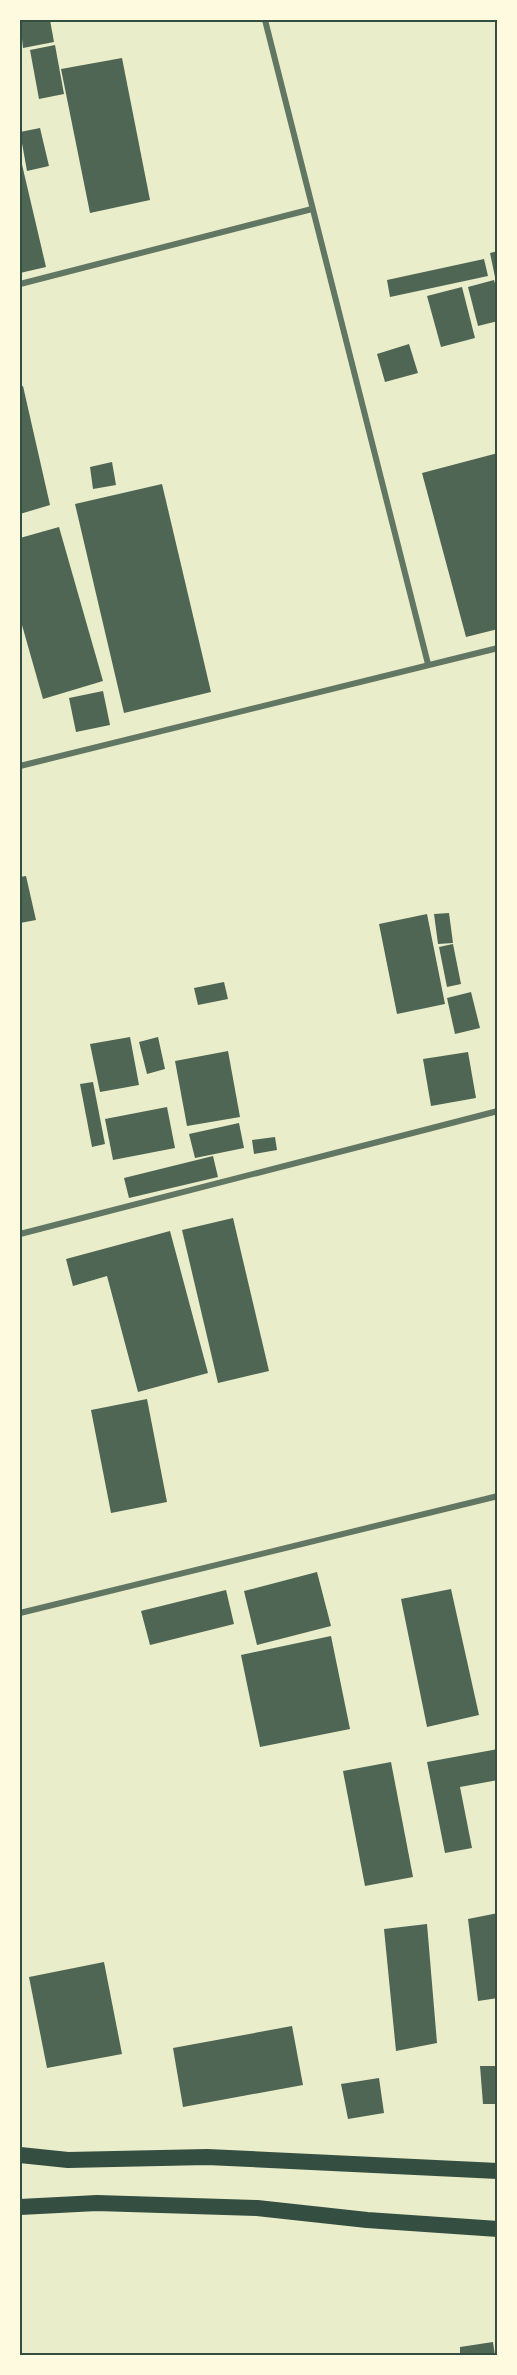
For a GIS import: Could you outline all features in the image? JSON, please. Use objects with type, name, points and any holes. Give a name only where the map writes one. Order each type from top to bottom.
[{"type":"highway","points":[[20,2155],[68,2160],[218,2157],[498,2171]]},
{"type":"highway","points":[[20,2207],[97,2203],[257,2208],[367,2220],[498,2229]]},
{"type":"street","points":[[266,20],[428,664]]},
{"type":"street","points":[[20,284],[312,209]]},
{"type":"street","points":[[20,766],[498,648]]},
{"type":"street","points":[[20,1234],[498,1111]]},
{"type":"street","points":[[20,1613],[498,1496]]},
{"type":"building","points":[[20,20],[50,20],[54,42],[23,48]]},
{"type":"building","points":[[55,45],[64,94],[39,99],[30,50]]},
{"type":"building","points":[[122,58],[150,200],[90,213],[61,69]]},
{"type":"building","points":[[40,128],[49,166],[27,171],[20,132]]},
{"type":"building","points":[[20,156],[46,267],[20,273]]},
{"type":"building","points":[[498,251],[498,276],[495,277],[490,253]]},
{"type":"building","points":[[484,259],[488,276],[390,297],[387,280]]},
{"type":"building","points":[[494,280],[498,294],[498,321],[478,326],[468,287]]},
{"type":"building","points":[[462,287],[475,338],[441,347],[427,296]]},
{"type":"building","points":[[409,344],[418,373],[385,382],[377,354]]},
{"type":"building","points":[[23,386],[50,505],[20,514],[20,387]]},
{"type":"building","points":[[498,453],[498,629],[466,637],[422,473]]},
{"type":"building","points":[[112,462],[116,485],[93,489],[90,467]]},
{"type":"building","points":[[162,484],[211,692],[124,713],[75,504]]},
{"type":"building","points":[[59,527],[103,681],[43,699],[20,618],[20,538]]},
{"type":"building","points":[[103,691],[110,725],[76,732],[69,698]]},
{"type":"building","points":[[26,876],[36,920],[20,923],[20,877]]},
{"type":"building","points":[[449,913],[453,943],[438,944],[434,914]]},
{"type":"building","points":[[427,914],[445,1004],[397,1014],[379,924]]},
{"type":"building","points":[[453,944],[461,984],[447,987],[439,947]]},
{"type":"building","points":[[224,982],[228,999],[198,1005],[194,988]]},
{"type":"building","points":[[471,992],[480,1028],[455,1034],[447,998]]},
{"type":"building","points":[[130,1037],[139,1085],[100,1092],[90,1044]]},
{"type":"building","points":[[158,1037],[165,1069],[147,1074],[139,1042]]},
{"type":"building","points":[[228,1051],[240,1117],[187,1126],[175,1061]]},
{"type":"building","points":[[468,1052],[476,1098],[431,1106],[423,1059]]},
{"type":"building","points":[[93,1082],[105,1144],[92,1147],[80,1084]]},
{"type":"building","points":[[167,1107],[175,1148],[113,1160],[105,1119]]},
{"type":"building","points":[[239,1123],[244,1148],[195,1158],[189,1134]]},
{"type":"building","points":[[275,1137],[277,1150],[254,1154],[252,1140]]},
{"type":"building","points":[[213,1156],[218,1177],[129,1198],[124,1178]]},
{"type":"building","points":[[233,1218],[269,1371],[218,1383],[182,1230]]},
{"type":"building","points":[[170,1231],[208,1373],[138,1392],[107,1276],[73,1286],[66,1259]]},
{"type":"building","points":[[147,1399],[167,1502],[111,1513],[91,1410]]},
{"type":"building","points":[[317,1572],[331,1626],[257,1645],[244,1591]]},
{"type":"building","points":[[451,1589],[479,1715],[427,1727],[401,1599]]},
{"type":"building","points":[[226,1590],[234,1624],[150,1645],[141,1611]]},
{"type":"building","points":[[331,1636],[350,1729],[260,1747],[241,1655]]},
{"type":"building","points":[[498,1749],[498,1780],[460,1787],[472,1848],[445,1853],[427,1762]]},
{"type":"building","points":[[391,1762],[413,1877],[365,1886],[343,1771]]},
{"type":"building","points":[[498,1913],[498,1998],[478,2001],[468,1919]]},
{"type":"building","points":[[427,1924],[437,2043],[396,2051],[384,1929]]},
{"type":"building","points":[[104,1962],[122,2054],[47,2068],[29,1977]]},
{"type":"building","points":[[292,2026],[303,2085],[183,2107],[173,2048]]},
{"type":"building","points":[[480,2066],[498,2066],[498,2104],[483,2104]]},
{"type":"building","points":[[379,2078],[384,2113],[348,2119],[341,2084]]},
{"type":"building","points":[[493,2342],[495,2356],[460,2356],[460,2347]]}]
